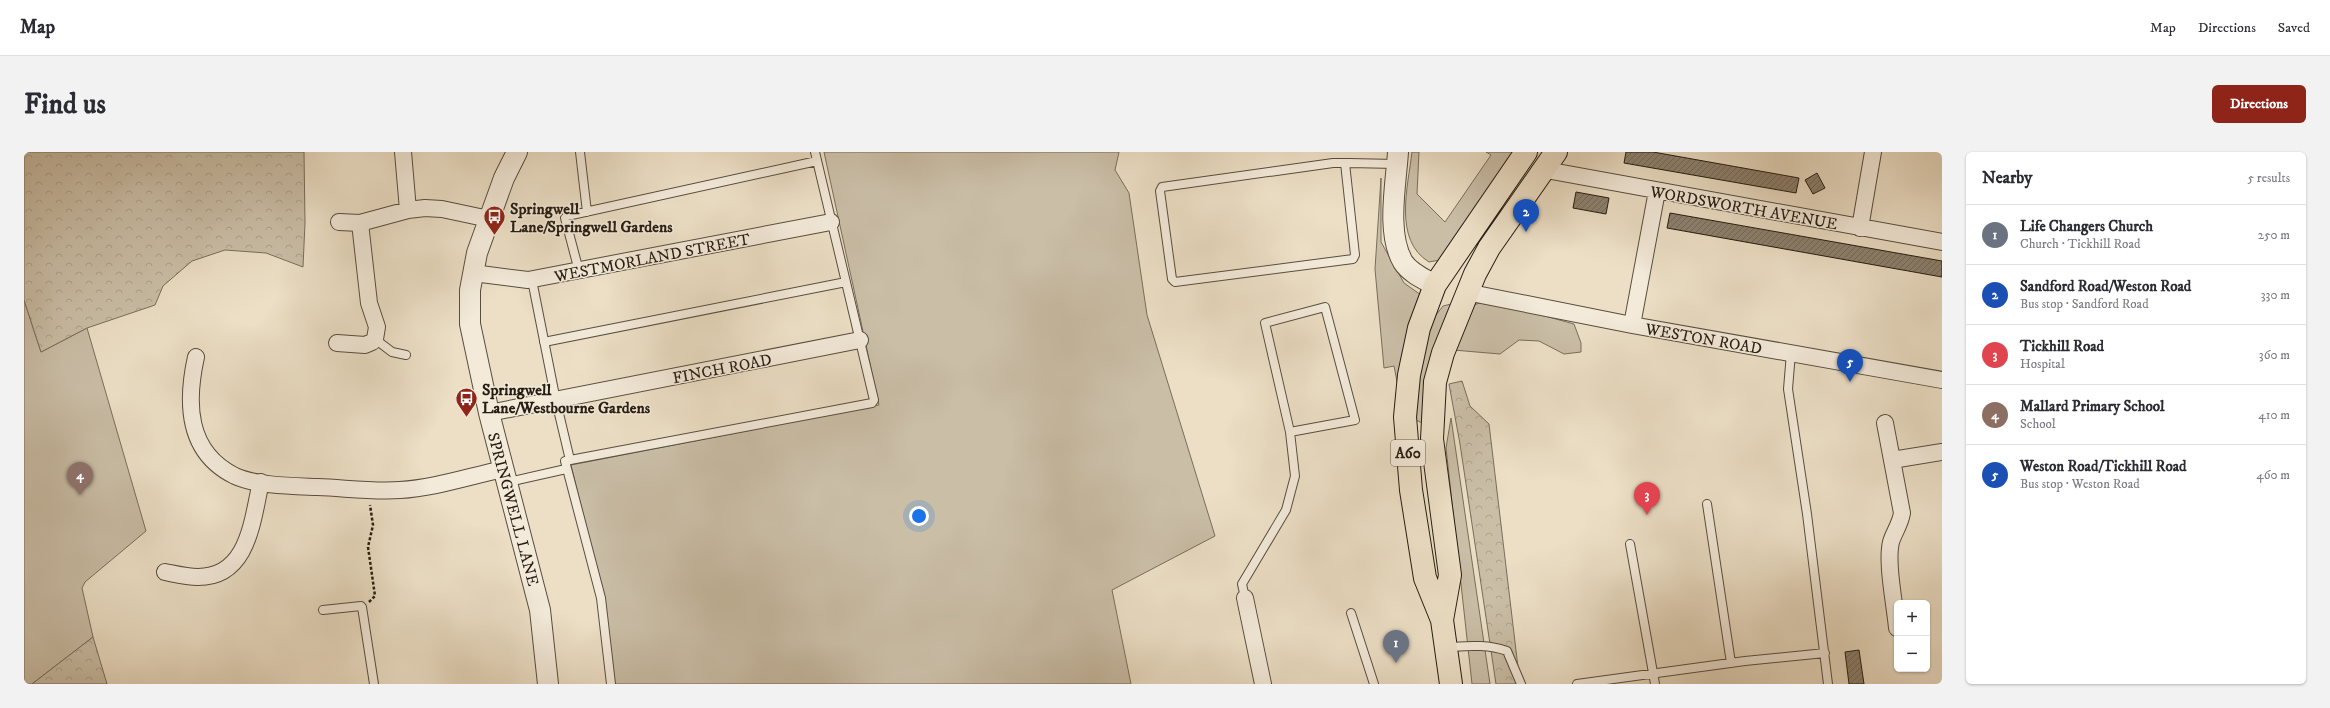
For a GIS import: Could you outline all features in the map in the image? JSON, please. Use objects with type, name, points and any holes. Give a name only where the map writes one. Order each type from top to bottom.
[{"type":"main road","name":"A60","points":[[1449,683],[1442,620],[1425,578],[1411,490],[1405,417],[1409,375],[1418,336],[1436,285],[1526,152]]},
{"type":"main road","name":"A60","points":[[1442,620],[1450,575],[1432,439],[1432,405],[1435,382],[1443,353],[1466,292],[1489,248],[1551,161]]},
{"type":"main road","points":[[1436,285],[1466,292]]},
{"type":"street","points":[[403,152],[408,210]]},
{"type":"street","name":"SPRINGWELL LANE","points":[[516,152],[489,219],[473,273],[469,305],[470,324],[488,413],[506,476],[540,610],[548,684]]},
{"type":"street","points":[[1860,228],[1873,152]]},
{"type":"street","points":[[1397,158],[1394,207],[1395,233],[1398,249],[1404,263],[1416,275],[1436,285]]},
{"type":"street","name":"WORDSWORTH AVENUE","points":[[1551,161],[1657,191],[1942,242]]},
{"type":"street","points":[[1632,326],[1657,191]]},
{"type":"street","points":[[339,222],[360,223],[408,210],[442,209],[489,219]]},
{"type":"street","name":"WESTMORLAND STREET","points":[[473,273],[509,279],[532,280],[831,222]]},
{"type":"street","points":[[337,343],[365,345],[375,339],[377,327],[370,303],[360,223]]},
{"type":"street","name":"WESTON ROAD","points":[[1466,292],[1632,326],[1942,380]]},
{"type":"street","name":"FINCH ROAD","points":[[488,413],[556,401],[860,340]]},
{"type":"street","points":[[196,357],[190,394],[192,423],[197,439],[205,451],[235,476],[261,482],[367,489],[414,488],[506,476]]},
{"type":"street","points":[[1885,423],[1902,513],[1900,525],[1892,541],[1890,555],[1894,600]]},
{"type":"street","points":[[1892,460],[1942,452]]},
{"type":"street","points":[[164,572],[198,577],[218,573],[232,566],[245,548],[261,482]]},
{"type":"street","points":[[1245,598],[1263,684]]},
{"type":"lane","points":[[580,152],[587,212]]},
{"type":"lane","points":[[611,684],[601,598],[565,462],[872,403],[874,400],[815,152]]},
{"type":"lane","points":[[1345,163],[1355,255],[1353,259],[1175,282],[1172,279],[1160,191],[1162,187],[1345,163],[1397,158]]},
{"type":"lane","points":[[579,271],[565,218],[567,216],[817,161]]},
{"type":"lane","points":[[532,280],[556,401],[570,460]]},
{"type":"lane","points":[[544,342],[846,282]]},
{"type":"lane","points":[[1245,598],[1242,584],[1286,510],[1295,476],[1290,432],[1265,323],[1325,306],[1355,420],[1290,432]]},
{"type":"lane","points":[[375,339],[392,352],[406,355]]},
{"type":"lane","points":[[1791,353],[1788,389],[1807,514],[1828,684]]},
{"type":"lane","points":[[506,476],[566,469]]},
{"type":"lane","points":[[1707,504],[1731,663]]},
{"type":"lane","points":[[1630,544],[1655,684]]},
{"type":"lane","points":[[323,610],[362,607],[374,684]]},
{"type":"lane","points":[[1351,613],[1374,684]]},
{"type":"lane","points":[[1446,647],[1479,645],[1494,646],[1507,651],[1521,684]]},
{"type":"lane","points":[[1577,684],[1731,663],[1825,653]]},
{"type":"path","points":[[362,607],[375,596],[368,547],[373,525],[367,489]]},
{"type":"green space","points":[[24,152],[304,152],[305,223],[303,267],[266,253],[225,250],[192,261],[163,286],[155,305],[87,328],[41,352],[24,300]]},
{"type":"green space","points":[[824,152],[1119,152],[1115,170],[1129,193],[1147,315],[1215,536],[1112,590],[1131,684],[614,684],[599,578],[571,465],[879,405]]},
{"type":"green space","points":[[1412,152],[1419,152],[1417,194],[1445,222],[1491,155],[1486,152],[1515,152],[1440,260],[1429,262],[1418,252],[1411,240],[1407,227],[1406,196]]},
{"type":"green space","points":[[1381,178],[1381,242],[1404,283],[1421,295],[1399,392],[1394,366],[1384,368],[1375,269]]},
{"type":"green space","points":[[24,300],[41,352],[87,328],[146,531],[85,582],[82,588],[93,637],[32,684],[24,684]]},
{"type":"green space","points":[[1479,303],[1527,311],[1574,324],[1581,343],[1581,352],[1564,354],[1539,341],[1519,340],[1500,354],[1453,350],[1468,308]]},
{"type":"green space","points":[[1451,304],[1436,343],[1424,424],[1416,420],[1417,373],[1432,320],[1443,306]]},
{"type":"green space","points":[[1462,381],[1470,406],[1489,424],[1520,684],[1496,684],[1460,444],[1449,384]]},
{"type":"green space","points":[[1451,418],[1490,684],[1472,684],[1446,448]]},
{"type":"green space","points":[[93,637],[107,684],[32,684]]},
{"type":"building","points":[[1626,152],[1653,152],[1799,178],[1796,193],[1624,163]]},
{"type":"building","points":[[1817,173],[1825,188],[1813,194],[1805,180]]},
{"type":"building","points":[[1576,192],[1609,198],[1606,214],[1573,208]]},
{"type":"building","points":[[1670,213],[1942,261],[1942,277],[1667,228]]},
{"type":"building","points":[[1859,650],[1864,684],[1849,684],[1845,652]]},
{"type":"place","name":"Sandford Road/Weston Road","points":[[1526,232]]},
{"type":"place","name":"Springwell Lane/Springwell Gardens","points":[[494,236]]},
{"type":"place","name":"Weston Road/Tickhill Road","points":[[1850,382]]},
{"type":"place","name":"Springwell Lane/Westbourne Gardens","points":[[467,418]]},
{"type":"place","name":"Mallard Primary School","points":[[80,495]]},
{"type":"place","name":"Tickhill Road","points":[[1647,515]]},
{"type":"place","name":"Life Changers Church","points":[[1396,663]]}]
